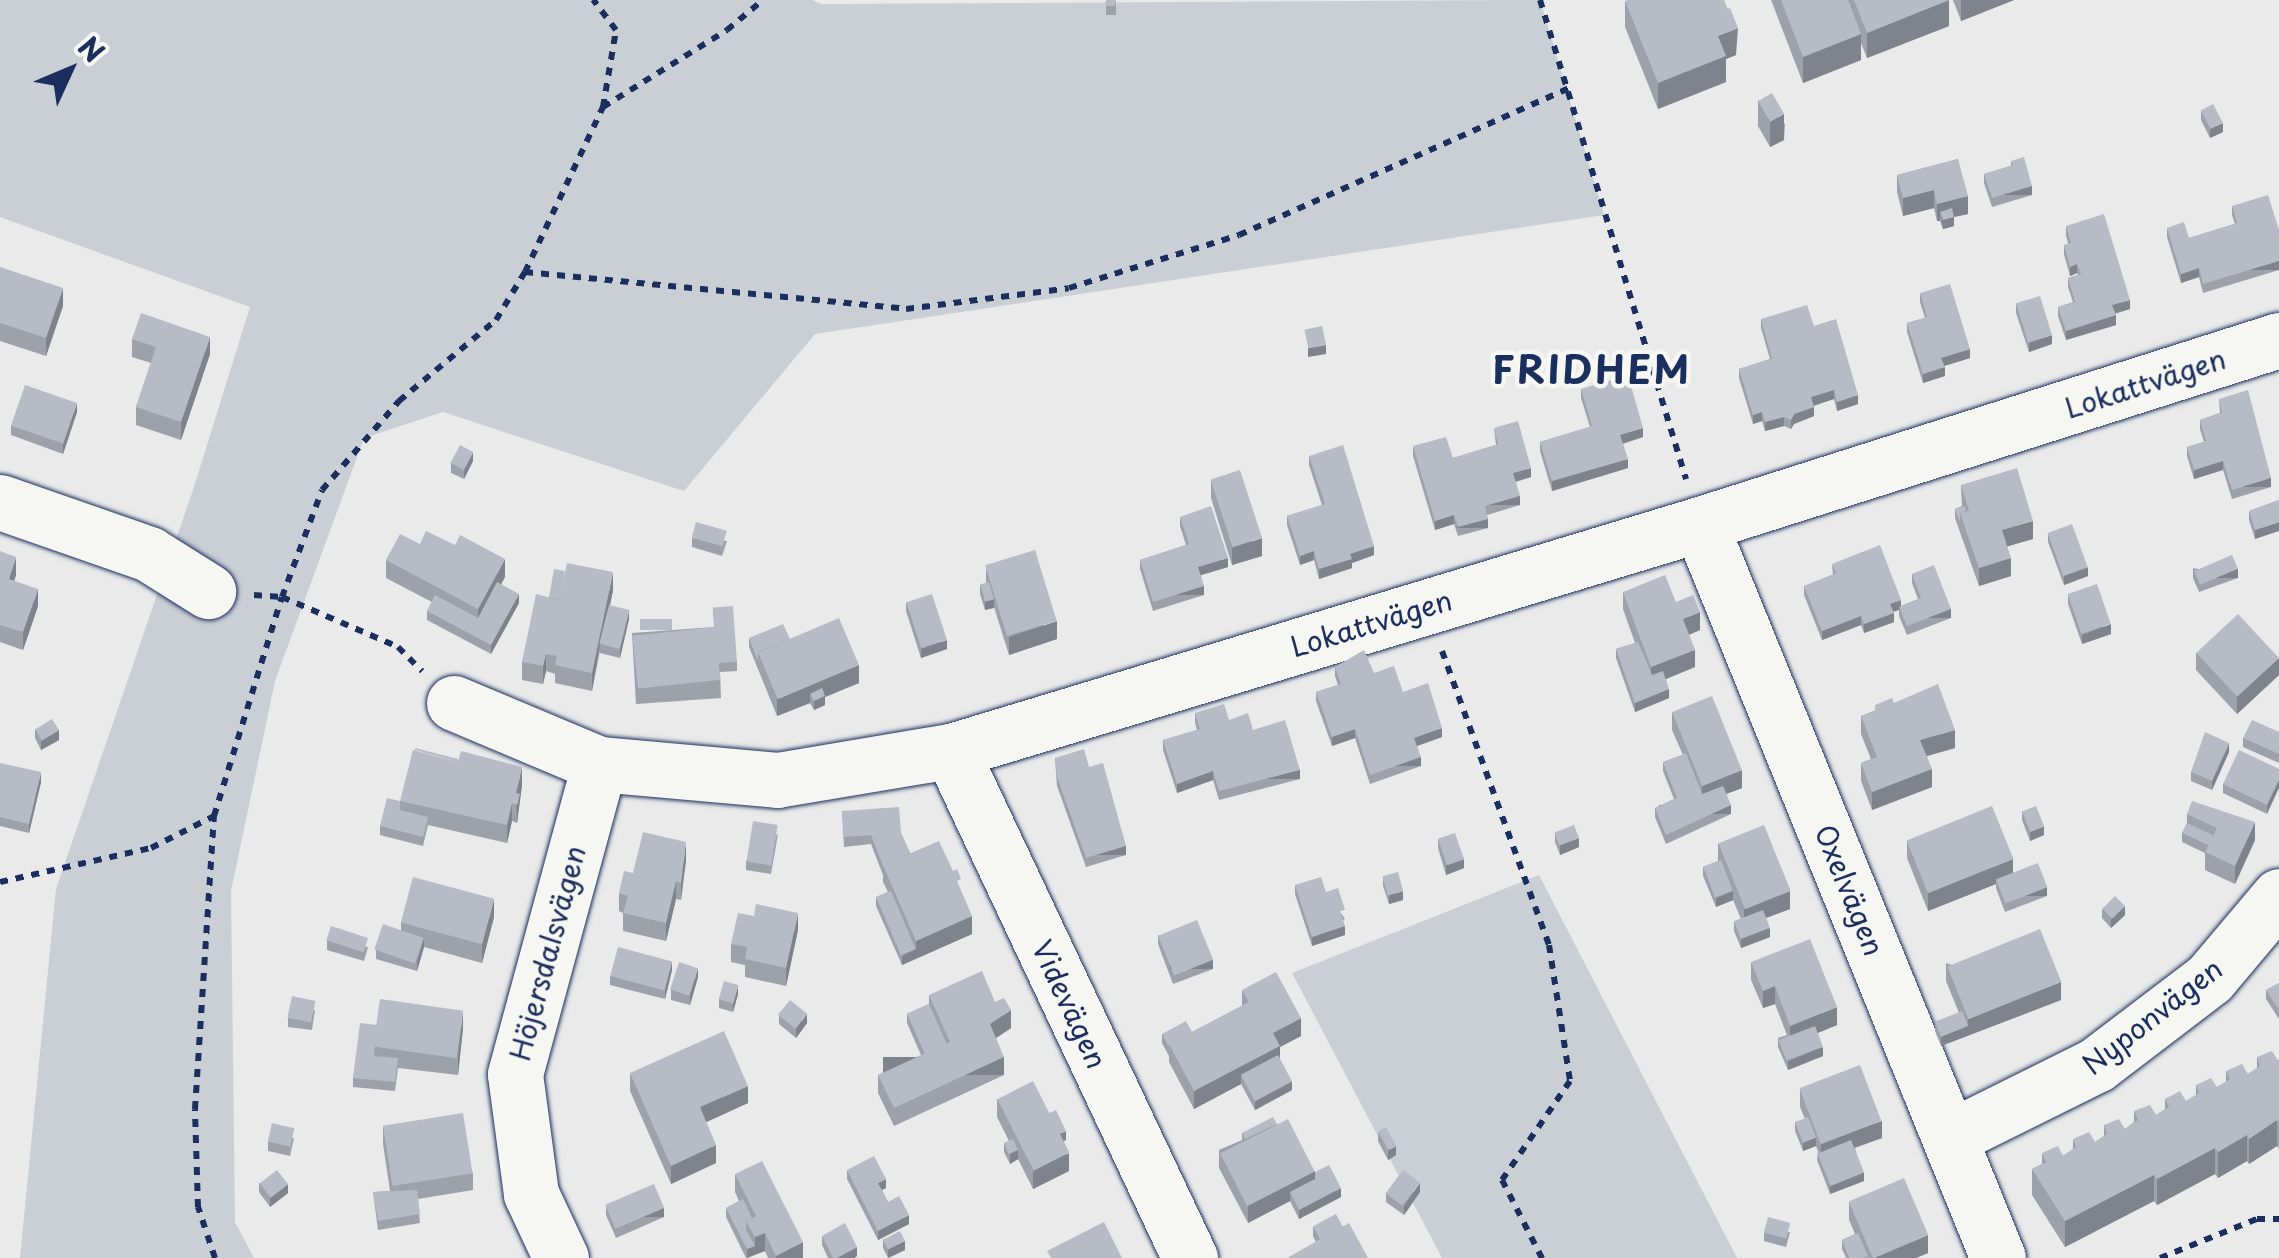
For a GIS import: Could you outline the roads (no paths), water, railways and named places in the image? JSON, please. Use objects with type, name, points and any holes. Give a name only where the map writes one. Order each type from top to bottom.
[{"type":"street","name":"Lokattvägen","points":[[454,703],[598,764],[777,780],[951,751],[1700,524],[2279,340]]},
{"type":"street","points":[[0,502],[149,554],[208,591]]},
{"type":"street","name":"Oxelvägen","points":[[1700,524],[1998,1258]]},
{"type":"street","name":"Videvägen","points":[[951,751],[1190,1258]]},
{"type":"street","name":"Höjersdalsvägen","points":[[561,1258],[531,1194],[515,1074],[598,764]]},
{"type":"street","name":"Nyponvägen","points":[[1951,1137],[2096,1065],[2210,978],[2279,896]]},
{"type":"district","name":"FRIDHEM","points":[[1592,369]]}]
